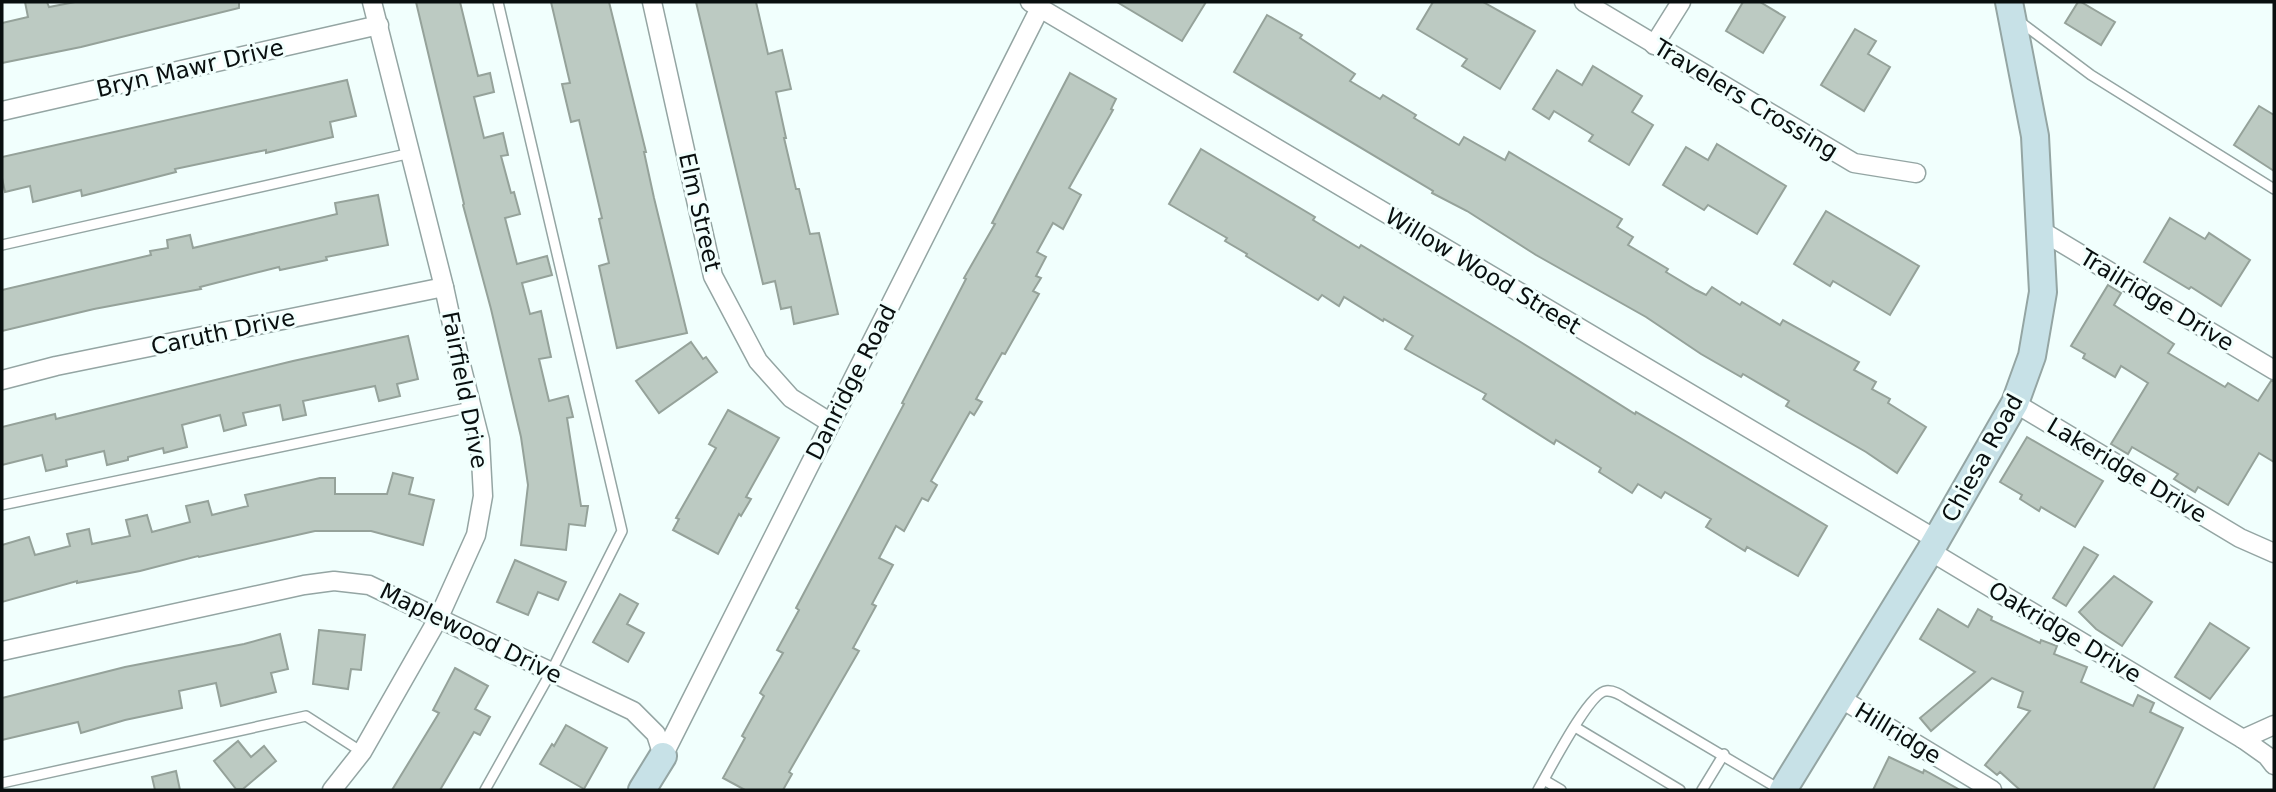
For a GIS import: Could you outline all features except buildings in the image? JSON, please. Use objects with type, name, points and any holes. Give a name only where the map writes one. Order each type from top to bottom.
[{"type":"main road","name":"Chiesa Road","points":[[1782,790],[1934,546],[2015,403],[2032,356],[2043,292],[2035,136],[2010,8]]},
{"type":"main road","name":"Danridge Road","points":[[642,790],[663,756]]},
{"type":"main road","name":"Danridge Road","points":[[653,790],[663,756]]},
{"type":"street","name":"Fairfield Drive","points":[[332,790],[362,752],[439,617],[476,535],[483,496],[480,440],[372,2]]},
{"type":"street","name":"Elm Street","points":[[652,2],[713,276],[758,361],[791,398],[831,423]]},
{"type":"street","name":"Travelers Crossing","points":[[1584,2],[1854,163],[1916,173]]},
{"type":"street","points":[[1654,45],[1681,2]]},
{"type":"street","name":"Danridge Road","points":[[663,756],[831,423],[1035,5]]},
{"type":"street","name":"Willow Wood Street","points":[[1035,5],[1934,546]]},
{"type":"street","name":"Bryn Mawr Drive","points":[[2,111],[379,25]]},
{"type":"street","name":"Trailridge Drive","points":[[2040,230],[2274,370]]},
{"type":"street","name":"Caruth Drive","points":[[2,380],[56,366],[444,287]]},
{"type":"street","name":"Lakeridge Drive","points":[[2015,403],[2240,538],[2274,553]]},
{"type":"street","name":"Oakridge Drive","points":[[1934,546],[2243,739],[2267,756],[2274,765]]},
{"type":"street","name":"Maplewood Drive","points":[[2,651],[304,585],[334,581],[369,584],[634,711],[656,734],[663,756]]},
{"type":"street","name":"Hillridge","points":[[1840,698],[1992,790]]},
{"type":"street","points":[[2243,739],[2274,725]]},
{"type":"lane","points":[[485,790],[551,672],[622,531],[498,2]]},
{"type":"lane","points":[[2010,8],[2091,75],[2274,189]]},
{"type":"lane","points":[[2,245],[411,153]]},
{"type":"lane","points":[[2,505],[471,407]]},
{"type":"lane","points":[[1538,790],[1586,708],[1605,690],[1615,692],[1782,790]]},
{"type":"lane","points":[[2,783],[306,716],[362,752]]},
{"type":"lane","points":[[1575,727],[1680,790]]},
{"type":"lane","points":[[1702,790],[1724,754]]},
{"type":"lane","points":[[1544,780],[1561,790]]}]
